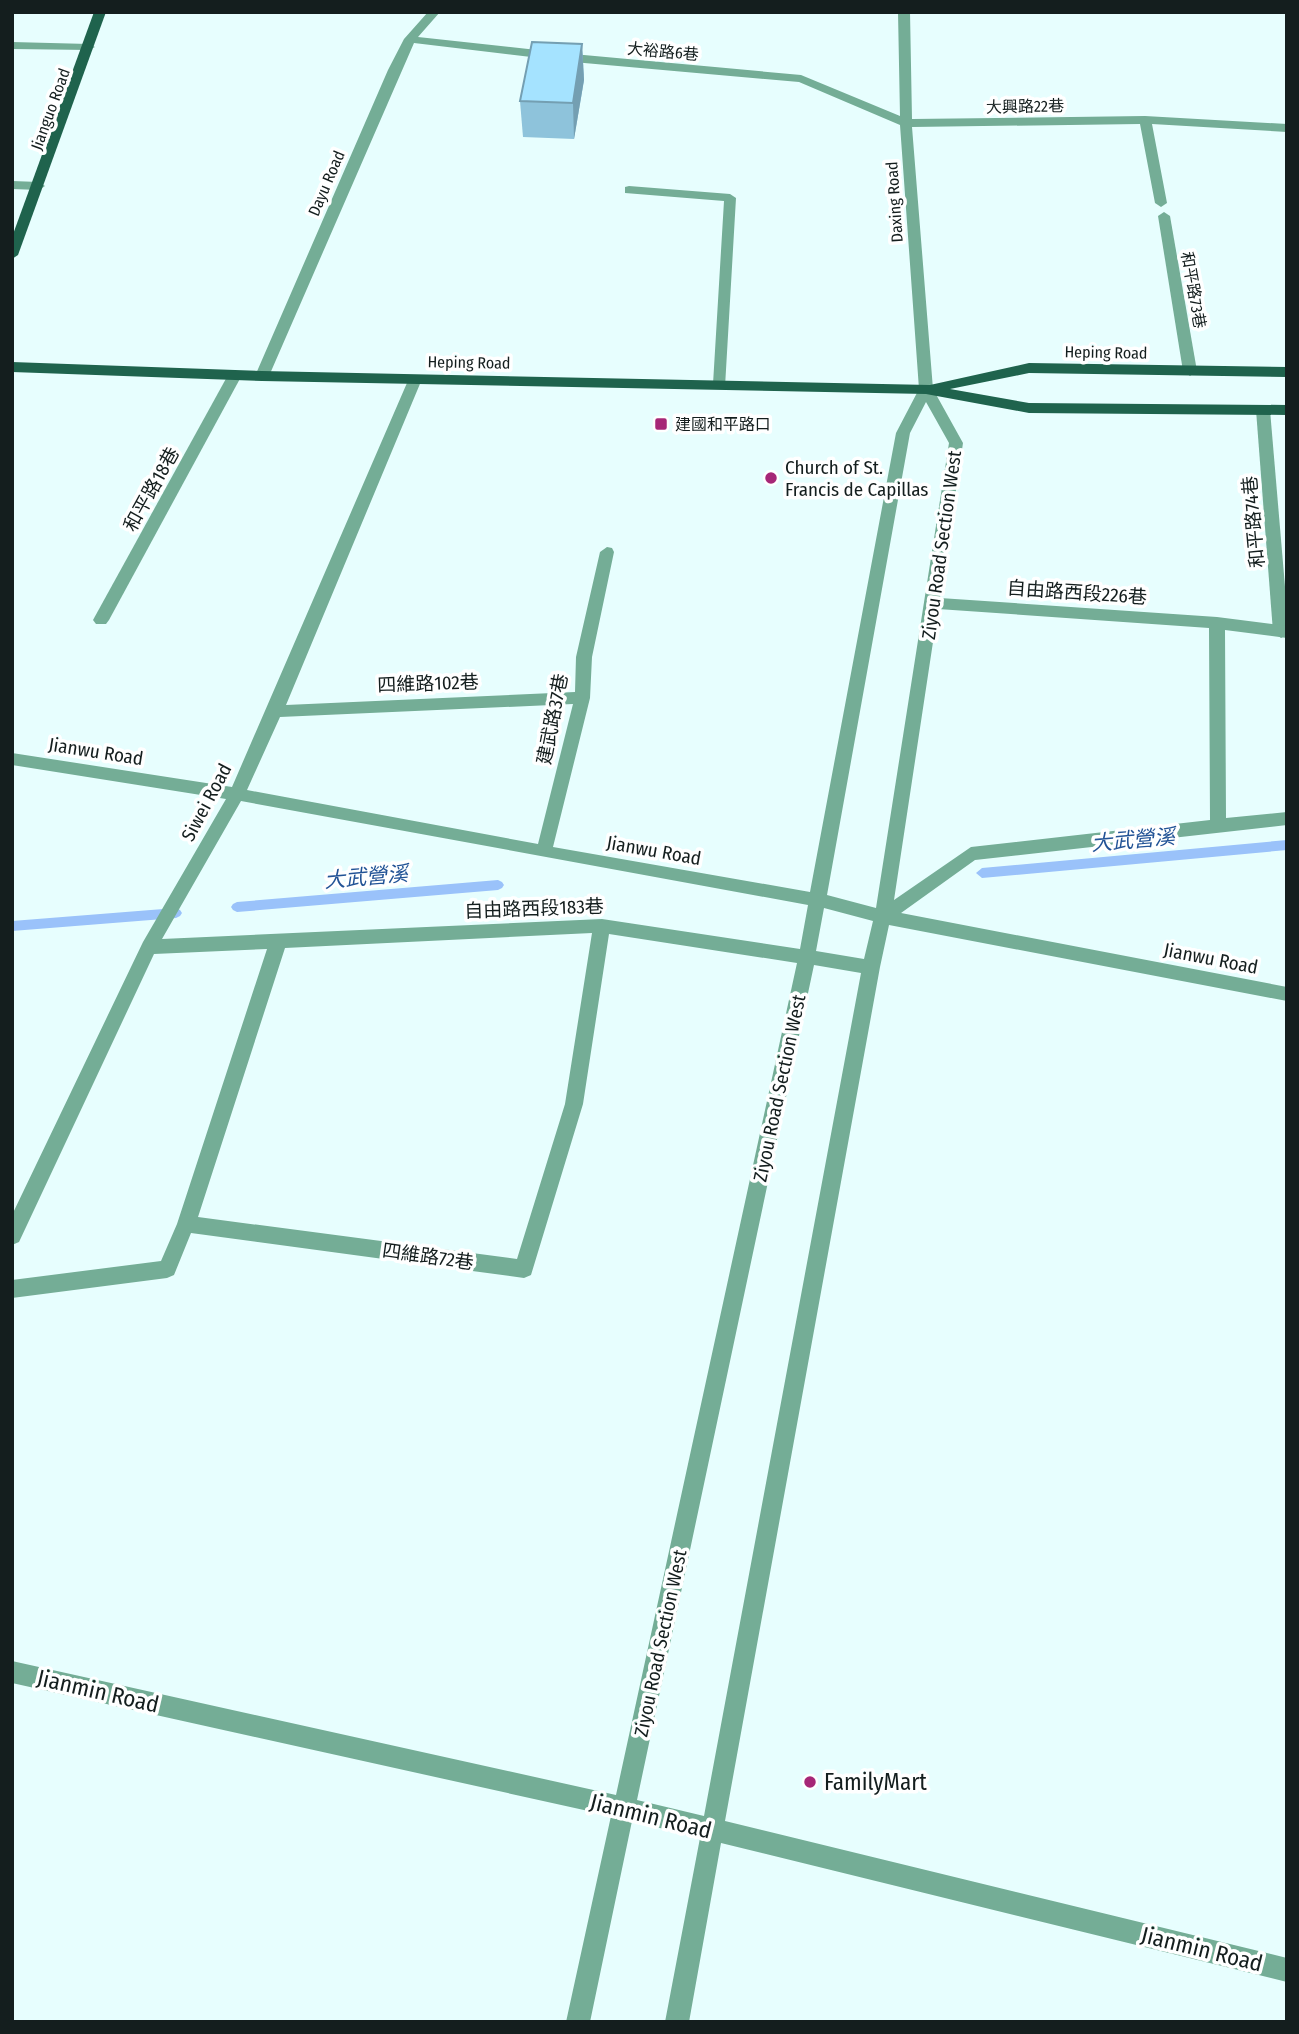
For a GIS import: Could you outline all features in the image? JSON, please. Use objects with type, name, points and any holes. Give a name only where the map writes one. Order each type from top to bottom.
[{"type":"main road","name":"Jianguo Road","points":[[12,255],[100,12]]},
{"type":"main road","name":"Heping Road","points":[[12,367],[261,376],[926,388],[1029,408],[1287,410]]},
{"type":"main road","name":"Heping Road","points":[[926,388],[1029,368],[1287,372]]},
{"type":"street","name":"Dayu Road","points":[[261,376],[394,70],[410,39],[434,12]]},
{"type":"street","name":"Daxing Road","points":[[905,12],[906,123],[926,388]]},
{"type":"street","name":"大裕路6巷","points":[[410,39],[573,58],[801,79],[906,123]]},
{"type":"street","points":[[12,46],[89,47]]},
{"type":"street","name":"大興路22巷","points":[[906,123],[1145,120],[1287,128]]},
{"type":"street","name":"和平路73巷","points":[[1145,120],[1190,371]]},
{"type":"street","points":[[12,186],[39,186]]},
{"type":"street","points":[[629,190],[730,198],[720,384]]},
{"type":"street","name":"和平路18巷","points":[[101,620],[235,375]]},
{"type":"street","name":"Siwei Road","points":[[12,1236],[149,947],[237,794],[415,379]]},
{"type":"street","name":"Ziyou Road Section West","points":[[677,2022],[871,967],[883,917],[933,603],[956,443],[926,388]]},
{"type":"street","name":"Ziyou Road Section West","points":[[578,2022],[819,900],[903,433],[926,388]]},
{"type":"street","name":"和平路74巷","points":[[1263,410],[1284,632]]},
{"type":"street","name":"建武路37巷","points":[[544,852],[582,698],[584,657],[607,552]]},
{"type":"street","name":"自由路西段226巷","points":[[933,603],[1217,623],[1284,632]]},
{"type":"street","points":[[1217,623],[1218,825]]},
{"type":"street","name":"四維路102巷","points":[[275,710],[582,698]]},
{"type":"street","name":"Jianwu Road","points":[[12,759],[237,794],[819,900],[883,917],[1287,994]]},
{"type":"street","points":[[883,917],[971,854],[1287,818]]},
{"type":"street","name":"自由路西段183巷","points":[[149,947],[602,926],[871,967]]},
{"type":"street","name":"四維路72巷","points":[[186,1224],[524,1269],[574,1104],[602,926]]},
{"type":"street","points":[[12,1289],[167,1269],[186,1224],[279,939]]},
{"type":"street","name":"Jianmin Road","points":[[12,1672],[624,1808],[1287,1970]]},
{"type":"building","points":[[532,42],[582,44],[573,103],[520,101]]},
{"type":"waterway","name":"大武營溪","points":[[982,873],[1287,845]]},
{"type":"waterway","name":"大武營溪","points":[[237,907],[498,885]]},
{"type":"waterway","name":"大武營溪","points":[[12,926],[176,913]]},
{"type":"place","name":"建國和平路口","points":[[661,424]]},
{"type":"place","name":"Church of St. Francis de Capillas","points":[[771,478]]},
{"type":"place","name":"FamilyMart","points":[[810,1782]]}]
